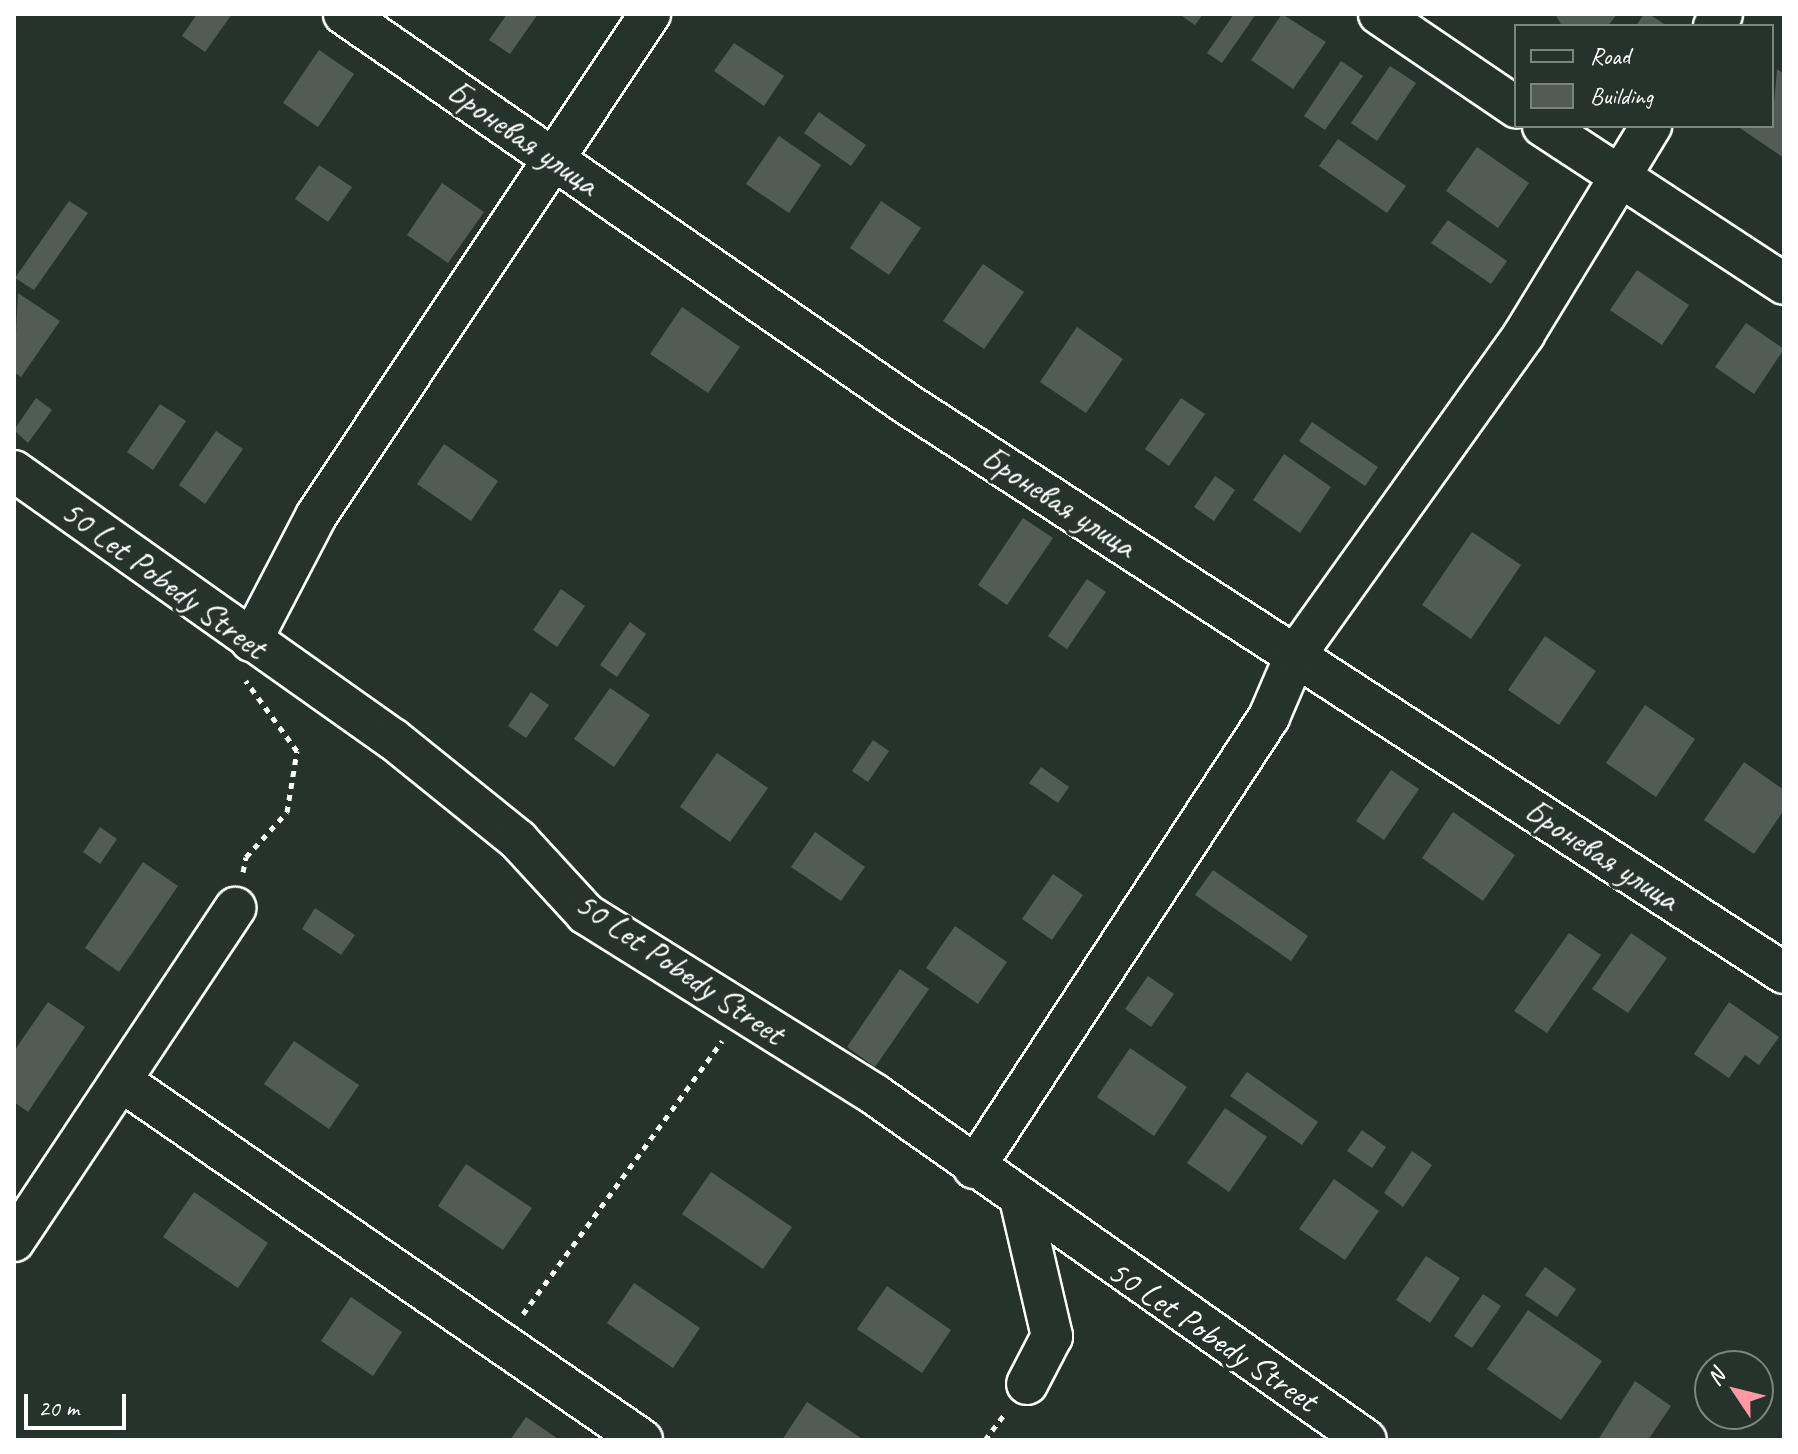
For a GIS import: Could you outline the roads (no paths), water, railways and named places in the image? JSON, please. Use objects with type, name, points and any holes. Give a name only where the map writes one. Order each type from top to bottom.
[{"type":"street","name":"Броневая улица","points":[[344,14],[907,404],[1784,973]]},
{"type":"street","points":[[251,641],[316,516],[650,14]]},
{"type":"street","points":[[1379,14],[1514,106]]},
{"type":"street","points":[[1546,128],[1784,284]]},
{"type":"street","points":[[974,1168],[1269,717],[1296,654],[1524,334],[1650,128]]},
{"type":"street","name":"50 Let Pobedy Street","points":[[14,471],[393,739],[518,840],[586,914],[874,1094],[1021,1203],[1366,1440]]},
{"type":"street","points":[[14,1241],[124,1083],[235,908]]},
{"type":"street","points":[[124,1083],[503,1341],[642,1440]]},
{"type":"street","points":[[1021,1203],[1052,1336],[1027,1384]]}]
